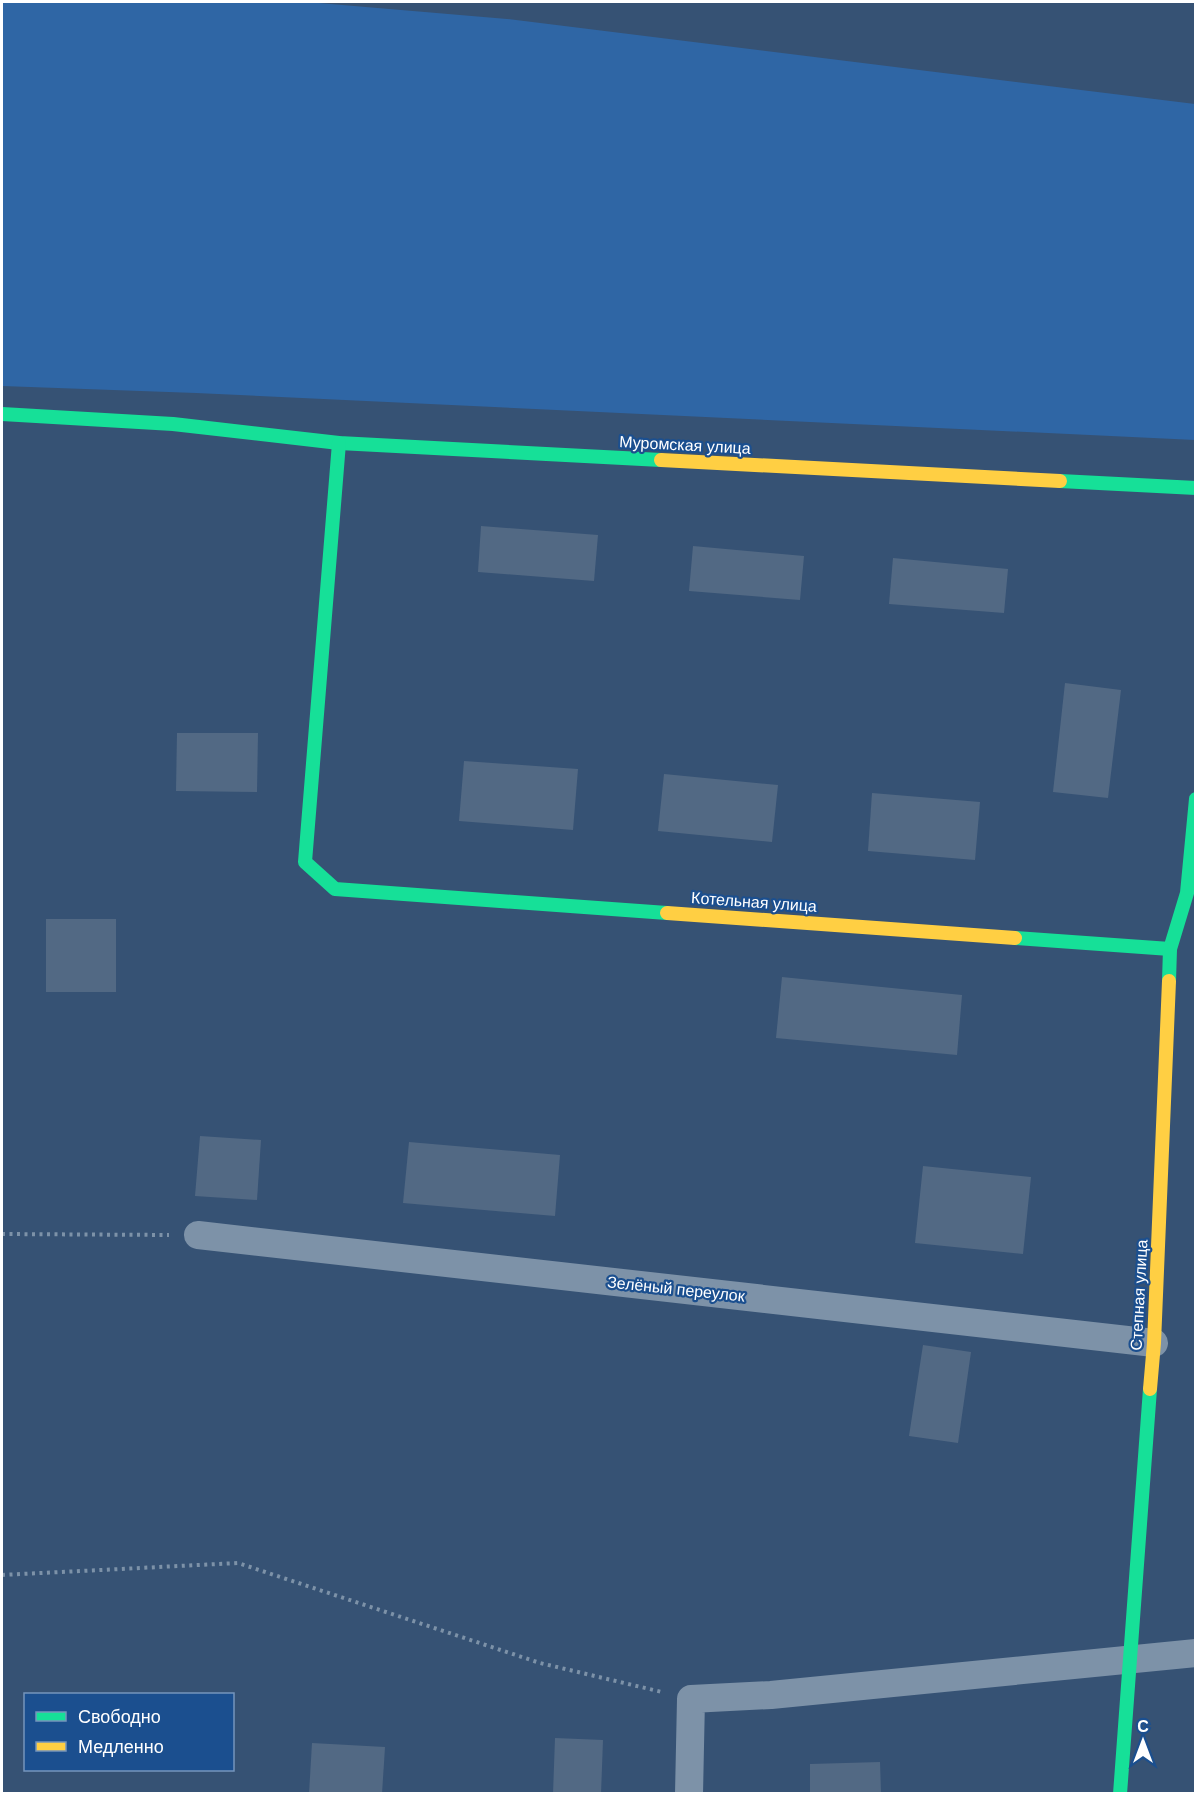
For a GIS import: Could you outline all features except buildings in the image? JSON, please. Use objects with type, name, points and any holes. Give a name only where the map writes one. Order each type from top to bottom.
[{"type":"street","name":"Муромская улица","points":[[2,414],[173,424],[339,443],[1196,488]]},
{"type":"street","name":"Котельная улица","points":[[339,443],[304,862],[336,889],[1170,949]]},
{"type":"street","name":"Степная улица","points":[[1120,1794],[1128,1658],[1154,1343],[1170,949],[1187,892],[1196,799]]},
{"type":"street","name":"Зелёный переулок","points":[[198,1235],[1154,1343]]},
{"type":"street","points":[[689,1794],[691,1699],[771,1695],[1196,1653]]},
{"type":"path","points":[[2,1234],[198,1235]]},
{"type":"path","points":[[2,1575],[238,1563],[540,1663],[691,1699]]},
{"type":"shaded area","points":[[2,2],[307,2],[507,19],[1195,104],[1195,440],[2,386]]},
{"type":"traffic: fast","points":[[2,414],[173,424],[339,443],[661,460]]},
{"type":"traffic: fast","points":[[339,443],[305,862],[335,889],[667,913]]},
{"type":"traffic: fast","points":[[1060,481],[1196,488]]},
{"type":"traffic: fast","points":[[1169,981],[1170,949],[1187,893],[1196,799]]},
{"type":"traffic: fast","points":[[1015,938],[1170,949]]},
{"type":"traffic: fast","points":[[1120,1794],[1150,1389]]},
{"type":"traffic: slow","points":[[661,460],[1060,481]]},
{"type":"traffic: slow","points":[[667,913],[1015,938]]},
{"type":"traffic: slow","points":[[1150,1389],[1154,1343],[1169,981]]}]
